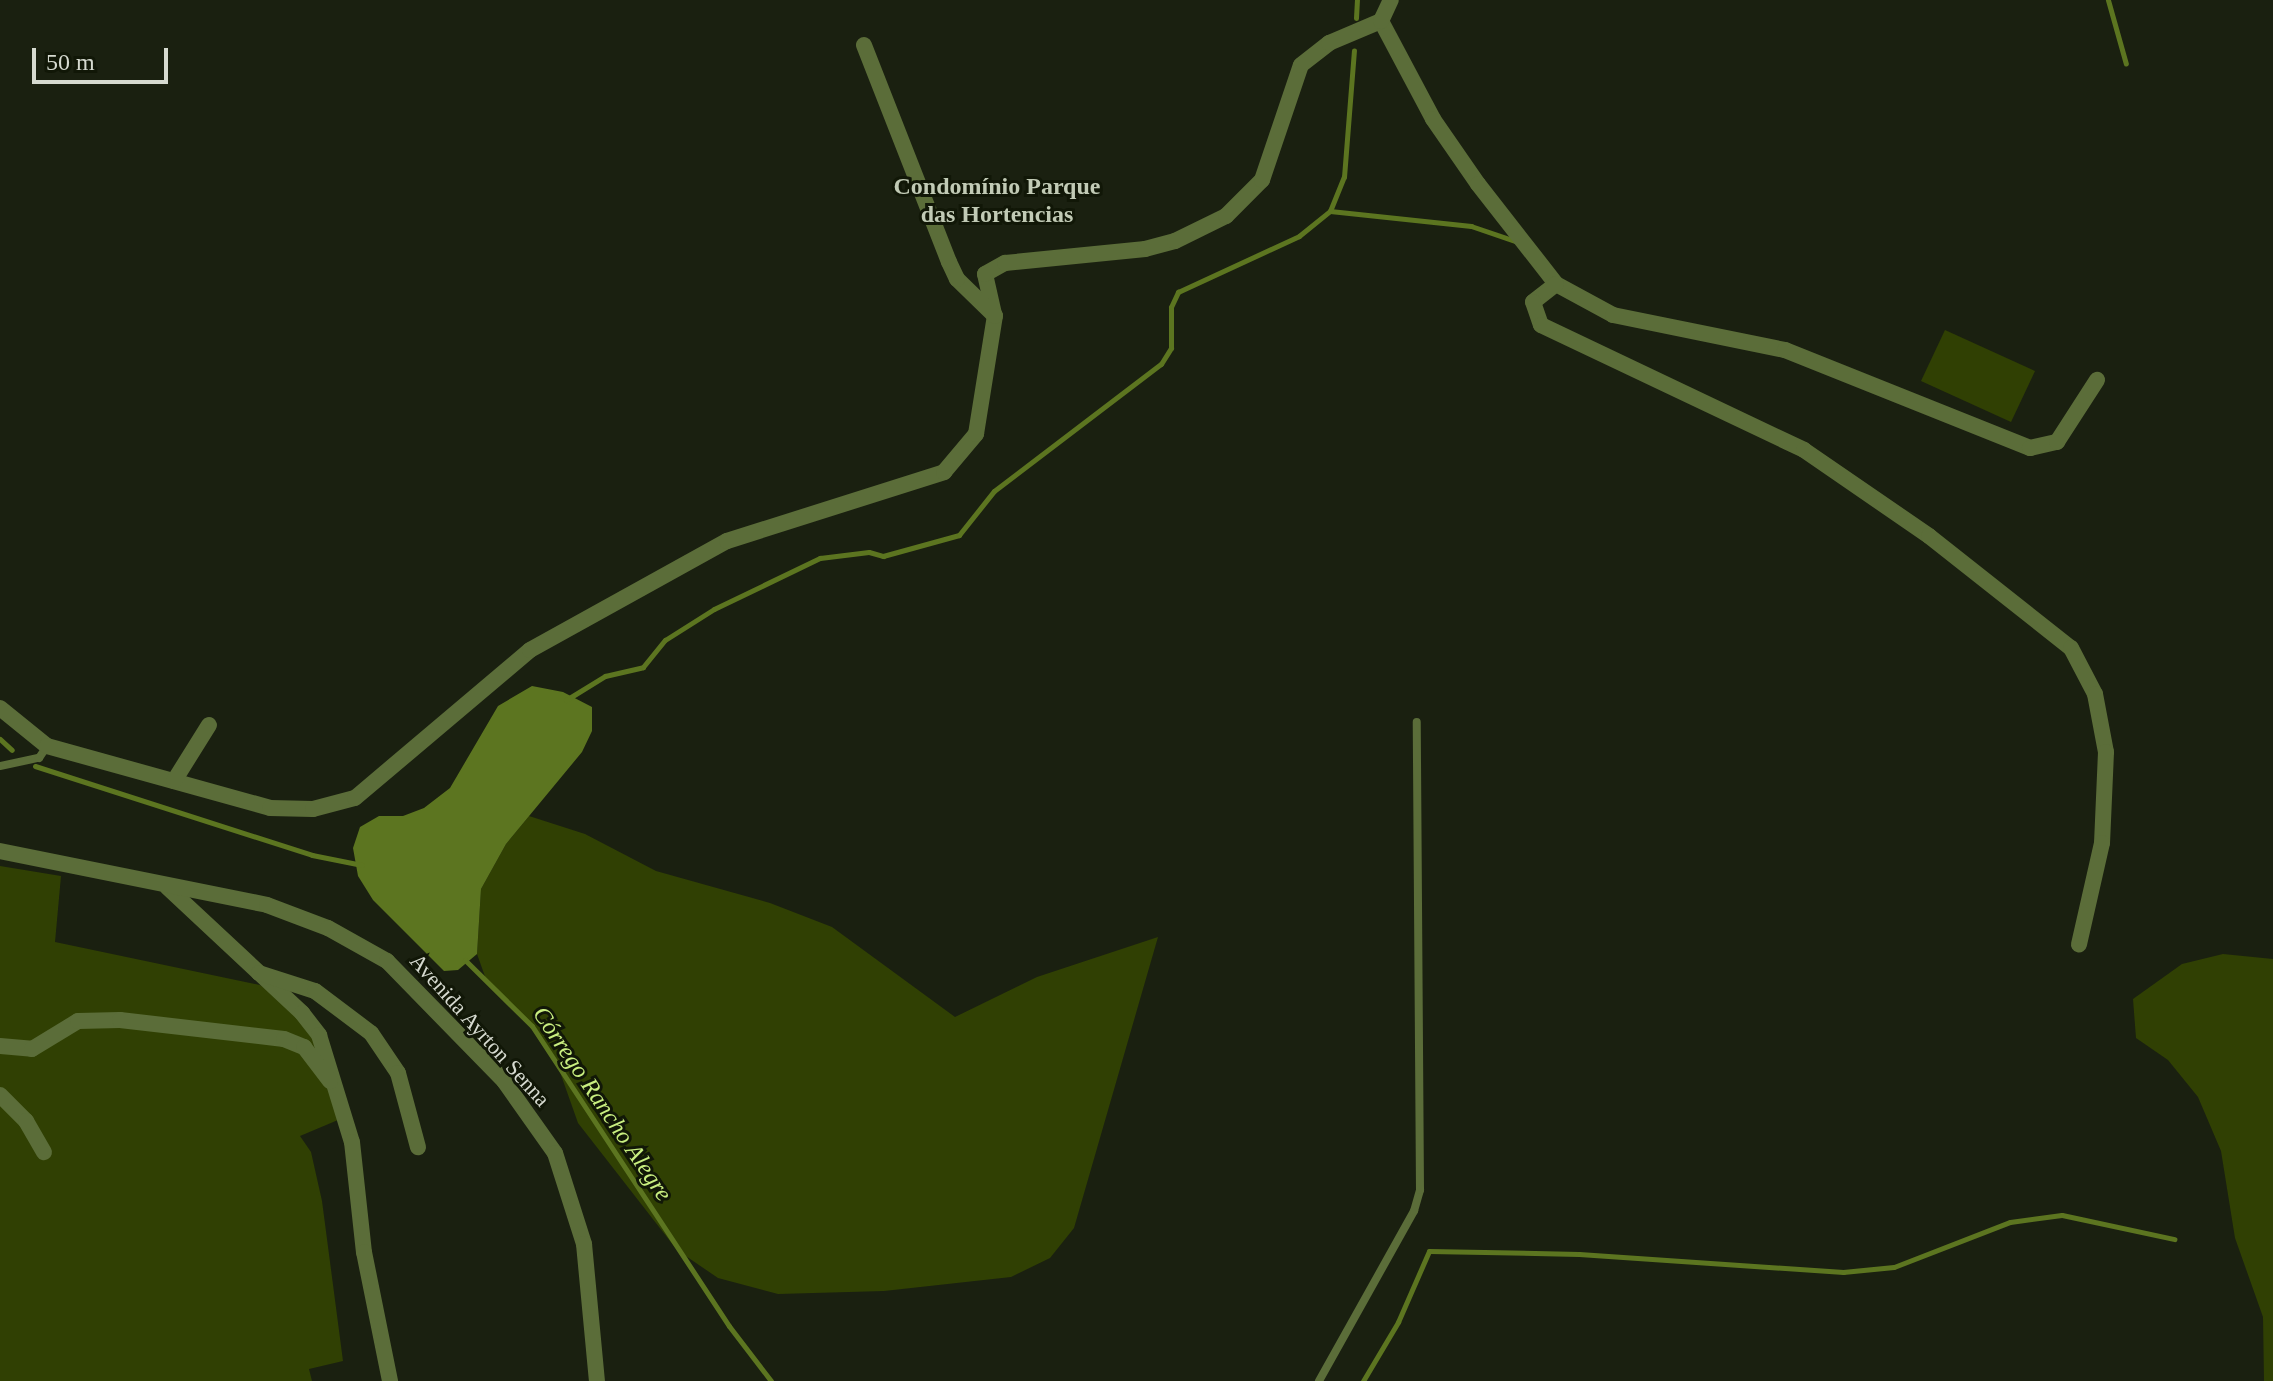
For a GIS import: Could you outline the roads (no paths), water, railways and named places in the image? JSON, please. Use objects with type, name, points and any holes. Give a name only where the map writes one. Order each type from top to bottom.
[{"type":"street","points":[[0,708],[47,746],[270,808],[313,809],[355,798],[413,755],[530,650],[701,555],[727,541],[944,472],[976,434],[995,316],[985,274],[1005,263],[1145,249],[1175,241],[1226,216],[1262,180],[1301,65],[1321,48],[1381,21],[1391,0]]},
{"type":"street","points":[[1381,21],[1456,155],[1556,284],[1630,320],[1785,350],[1832,365],[2030,448],[2057,442],[2097,380]]},
{"type":"street","points":[[864,45],[957,279],[995,316]]},
{"type":"street","points":[[1556,284],[1533,302],[1541,325],[1804,450],[1929,536],[2071,648],[2095,694],[2106,752],[2102,843],[2079,944]]},
{"type":"street","points":[[174,781],[209,725]]},
{"type":"street","name":"Avenida Ayrton Senna","points":[[0,851],[288,912],[387,961],[504,1081],[555,1153],[573,1199],[584,1244],[597,1381]]},
{"type":"street","points":[[167,887],[315,1029],[352,1142],[364,1252],[390,1381]]},
{"type":"street","points":[[256,972],[315,991],[371,1033],[398,1073],[418,1147]]},
{"type":"street","points":[[0,1046],[32,1049],[63,1027],[94,1018],[265,1036],[304,1047],[335,1086]]},
{"type":"street","points":[[0,1095],[26,1121],[44,1152]]},
{"type":"lane","points":[[1319,1381],[1414,1211],[1420,1190],[1417,722]]},
{"type":"lane","points":[[0,766],[39,758],[47,746]]},
{"type":"waterway","name":"Córrego Rancho Alegre","points":[[1356,18],[1357,0]]},
{"type":"waterway","points":[[2108,0],[2126,64]]},
{"type":"waterway","name":"Córrego Rancho Alegre","points":[[566,700],[605,676],[643,667],[665,640],[714,609],[820,558],[869,552],[883,556],[959,535],[994,491],[1161,364],[1171,348],[1171,307],[1178,292],[1299,236],[1330,211],[1344,177],[1354,50]]},
{"type":"waterway","points":[[1330,211],[1471,226],[1518,242]]},
{"type":"waterway","points":[[0,739],[12,750]]},
{"type":"waterway","points":[[35,766],[312,855],[362,865]]},
{"type":"waterway","name":"Córrego Rancho Alegre","points":[[465,960],[532,1026],[729,1326],[771,1381]]},
{"type":"waterway","points":[[1363,1381],[1398,1322],[1429,1251],[1579,1254],[1843,1272],[1894,1267],[2010,1222],[2062,1215],[2174,1239]]},
{"type":"district","name":"Condomínio Parque das Hortencias","points":[[997,201]]}]
